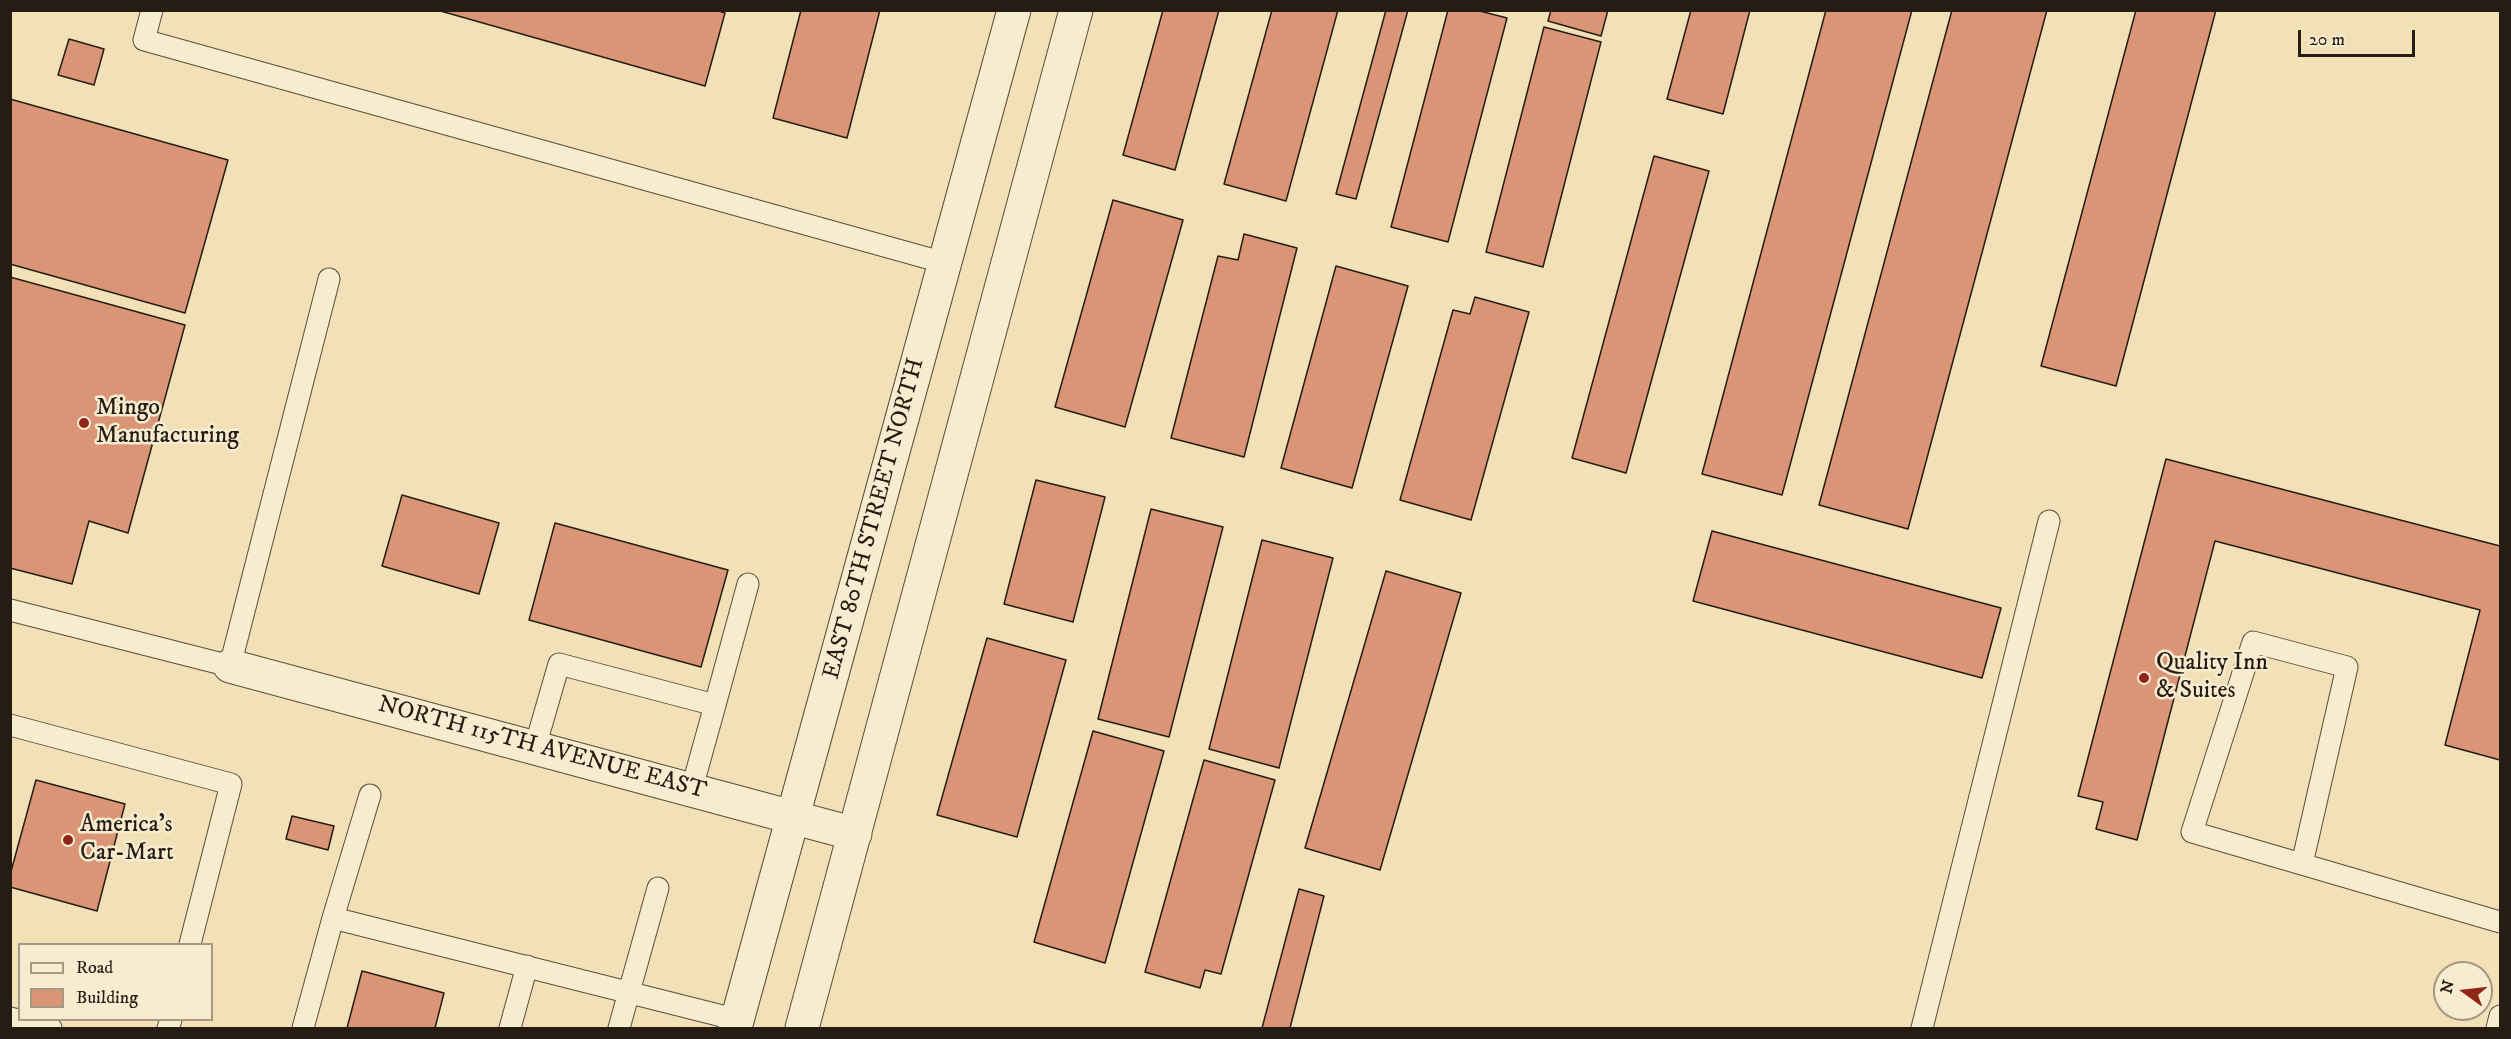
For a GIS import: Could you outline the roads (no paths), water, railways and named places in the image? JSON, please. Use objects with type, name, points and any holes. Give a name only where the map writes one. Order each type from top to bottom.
[{"type":"street","name":"EAST 80TH STREET NORTH","points":[[737,1024],[1014,10]]},
{"type":"street","points":[[802,1029],[1076,10]]},
{"type":"street","name":"NORTH 115TH AVENUE EAST","points":[[230,666],[692,788],[855,834]]},
{"type":"lane","points":[[152,10],[144,40],[945,263]]},
{"type":"lane","points":[[10,610],[230,666],[329,279]]},
{"type":"lane","points":[[1922,1029],[2049,521]]},
{"type":"lane","points":[[692,788],[748,584]]},
{"type":"lane","points":[[2302,864],[2347,667],[2253,642],[2192,832],[2500,922]]},
{"type":"lane","points":[[535,747],[559,664],[715,705]]},
{"type":"lane","points":[[10,724],[231,784],[191,943]]},
{"type":"lane","points":[[303,1029],[370,795]]},
{"type":"lane","points":[[619,1029],[658,888]]},
{"type":"lane","points":[[333,918],[629,992],[737,1024]]},
{"type":"lane","points":[[510,1029],[527,966]]},
{"type":"lane","points":[[2497,1029],[2500,1016]]},
{"type":"lane","points":[[14,1022],[51,1029]]},
{"type":"place","name":"Mingo Manufacturing","points":[[84,423]]},
{"type":"place","name":"Quality Inn & Suites","points":[[2144,678]]},
{"type":"place","name":"America's Car-Mart","points":[[68,840]]}]
